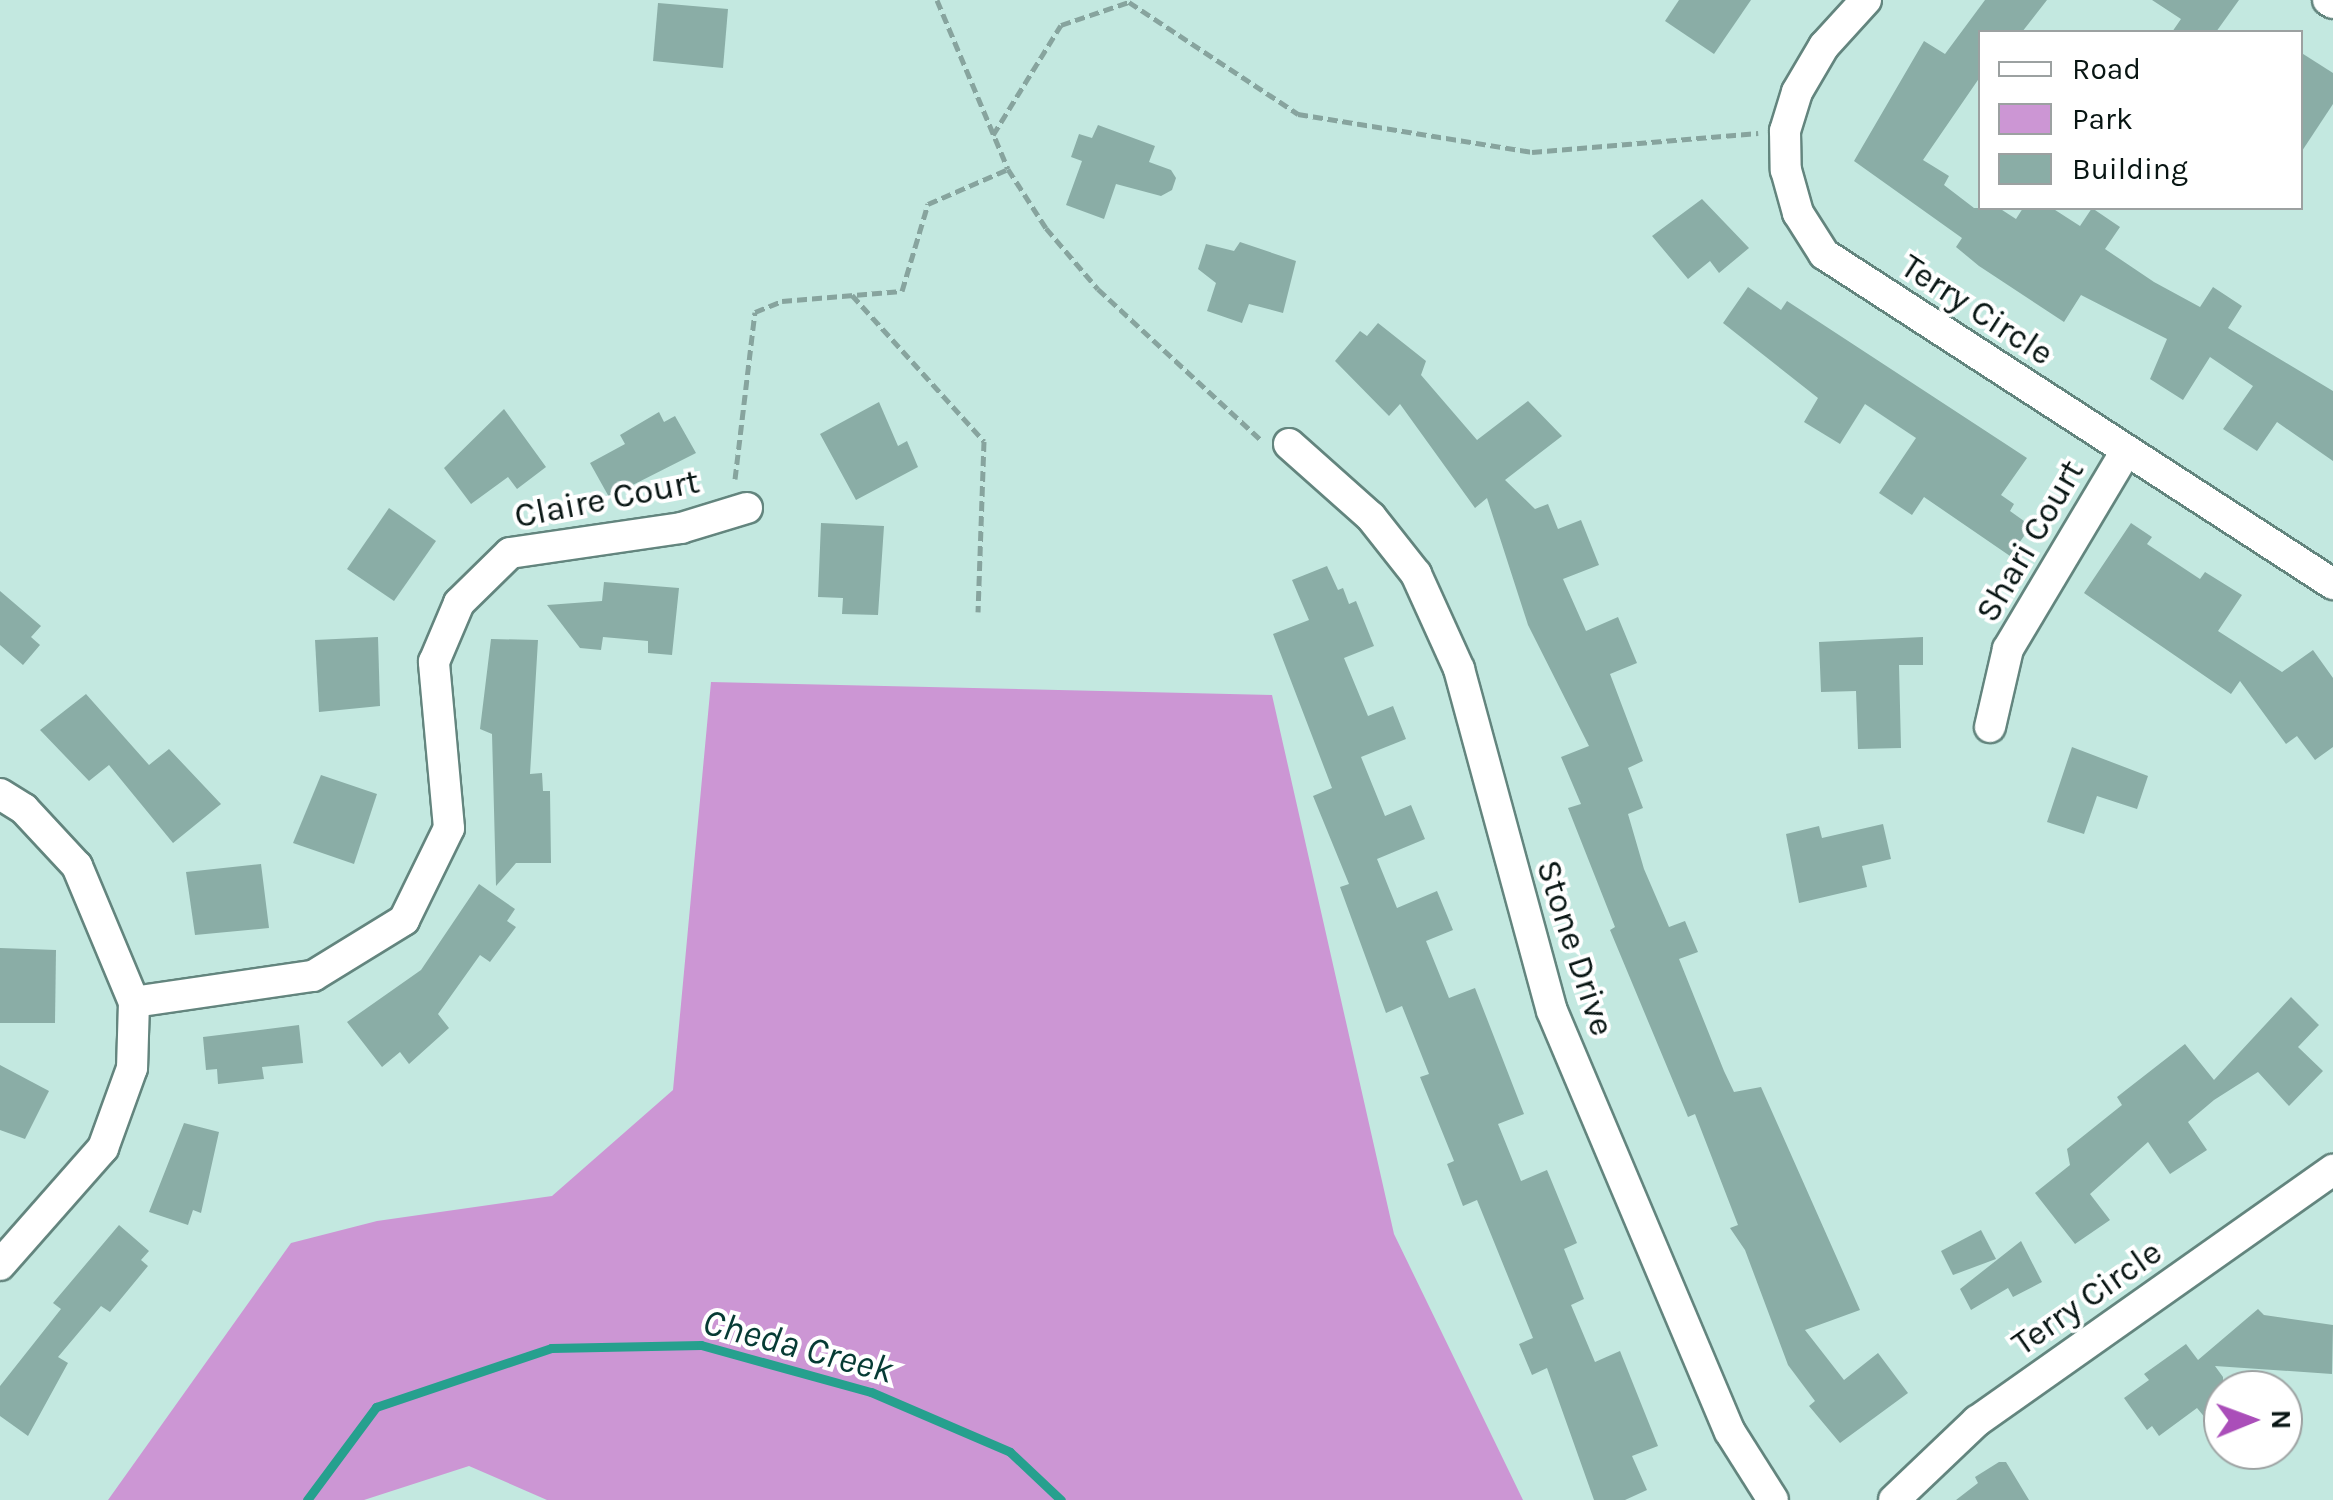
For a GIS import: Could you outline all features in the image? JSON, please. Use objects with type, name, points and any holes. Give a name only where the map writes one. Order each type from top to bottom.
[{"type":"street","name":"Terry Circle","points":[[1866,0],[1824,46],[1797,92],[1785,131],[1786,170],[1798,213],[1824,254],[2125,453],[2333,584]]},
{"type":"street","name":"Stone Drive","points":[[1289,444],[1371,516],[1416,574],[1460,669],[1552,1010],[1730,1432],[1773,1500]]},
{"type":"street","name":"Shari Court","points":[[1990,727],[2008,649],[2125,453]]},
{"type":"street","name":"Claire Court","points":[[134,1002],[313,976],[404,920],[449,828],[434,662],[459,603],[510,553],[680,528],[743,509]]},
{"type":"street","points":[[0,794],[24,810],[77,866],[134,1002],[132,1068],[103,1148],[0,1266]]},
{"type":"street","name":"Terry Circle","points":[[1894,1500],[1978,1421],[2333,1170]]},
{"type":"path","points":[[937,0],[1008,169],[1046,228],[1098,289],[1256,440],[1289,444]]},
{"type":"path","points":[[993,134],[1061,25],[1129,2],[1298,114],[1532,152],[1785,131]]},
{"type":"path","points":[[743,509],[734,470],[754,312],[782,300],[902,291],[928,204],[1008,169]]},
{"type":"path","points":[[852,295],[984,441],[978,612]]},
{"type":"green space","points":[[711,682],[1272,695],[1394,1234],[1523,1500],[547,1500],[469,1466],[364,1500],[108,1500],[291,1243],[377,1221],[552,1196],[673,1090]]},
{"type":"building","points":[[1679,0],[1751,0],[1714,54],[1665,21]]},
{"type":"building","points":[[1985,0],[2047,0],[2024,30],[1978,30],[1978,80],[1923,160],[1949,176],[1944,185],[1978,210],[2002,210],[2016,219],[2022,210],[2055,210],[2080,226],[2091,210],[2095,210],[2120,227],[2105,249],[2154,282],[2200,307],[2213,287],[2242,306],[2228,328],[2333,391],[2333,461],[2277,422],[2257,451],[2223,429],[2253,386],[2210,357],[2183,400],[2150,379],[2167,339],[2081,295],[2064,322],[1979,266],[1956,247],[1962,238],[1854,161],[1924,41],[1945,54]]},
{"type":"building","points":[[2152,0],[2239,0],[2217,30],[2173,30],[2181,19]]},
{"type":"building","points":[[658,3],[728,9],[723,68],[653,61]]},
{"type":"building","points":[[2303,54],[2333,73],[2333,104],[2303,149]]},
{"type":"building","points":[[1098,125],[1155,146],[1149,162],[1171,170],[1176,178],[1172,190],[1161,196],[1116,184],[1104,219],[1066,205],[1082,161],[1071,157],[1079,134],[1092,138]]},
{"type":"building","points":[[1702,199],[1749,248],[1719,273],[1710,261],[1688,279],[1652,236]]},
{"type":"building","points":[[1240,242],[1296,261],[1283,313],[1249,304],[1242,323],[1207,311],[1216,283],[1198,269],[1206,244],[1234,251]]},
{"type":"building","points":[[1748,287],[1781,310],[1787,301],[2027,458],[2001,495],[2014,504],[2010,511],[2031,526],[2010,556],[1924,497],[1912,515],[1879,493],[1916,438],[1865,404],[1840,444],[1804,422],[1818,398],[1723,323]]},
{"type":"building","points":[[1378,323],[1426,361],[1421,375],[1477,440],[1528,401],[1562,436],[1505,480],[1535,509],[1548,504],[1558,529],[1581,520],[1599,565],[1563,579],[1586,631],[1618,617],[1637,663],[1610,674],[1643,761],[1628,768],[1643,808],[1628,814],[1644,869],[1669,927],[1685,921],[1698,952],[1679,959],[1734,1092],[1761,1087],[1860,1310],[1805,1330],[1844,1380],[1878,1353],[1908,1393],[1840,1443],[1809,1406],[1815,1401],[1788,1365],[1745,1250],[1730,1228],[1738,1225],[1695,1114],[1688,1117],[1610,930],[1615,927],[1568,808],[1581,804],[1561,757],[1589,746],[1528,625],[1487,498],[1475,508],[1400,404],[1389,416],[1335,361],[1360,331],[1367,336]]},
{"type":"building","points":[[879,402],[898,446],[907,441],[918,467],[856,500],[820,434]]},
{"type":"building","points":[[504,409],[546,467],[517,489],[508,477],[471,504],[444,468]]},
{"type":"building","points":[[659,412],[664,422],[675,416],[696,453],[609,497],[590,463],[625,444],[620,435]]},
{"type":"building","points":[[389,508],[436,541],[394,601],[347,569]]},
{"type":"building","points":[[821,523],[884,526],[878,615],[842,614],[843,598],[818,597]]},
{"type":"building","points":[[2131,523],[2152,537],[2147,544],[2200,579],[2205,572],[2242,595],[2218,631],[2282,672],[2313,650],[2333,678],[2333,747],[2315,760],[2297,736],[2286,744],[2240,681],[2231,694],[2084,593]]},
{"type":"building","points":[[1327,566],[1349,604],[1356,601],[1374,646],[1344,658],[1368,716],[1393,706],[1406,739],[1361,757],[1385,816],[1411,805],[1425,839],[1377,859],[1397,908],[1437,891],[1453,930],[1426,941],[1449,998],[1475,988],[1524,1114],[1498,1124],[1521,1181],[1547,1170],[1577,1243],[1564,1249],[1584,1299],[1571,1305],[1595,1362],[1620,1351],[1658,1446],[1632,1456],[1647,1490],[1625,1500],[1594,1500],[1547,1368],[1532,1375],[1519,1344],[1533,1338],[1477,1200],[1463,1206],[1447,1164],[1454,1161],[1420,1077],[1429,1074],[1402,1006],[1386,1013],[1340,887],[1349,884],[1313,796],[1332,788],[1273,634],[1309,620],[1292,580]]},
{"type":"building","points":[[604,582],[679,588],[672,655],[648,653],[648,641],[603,637],[601,650],[580,648],[547,605],[602,601]]},
{"type":"building","points":[[0,591],[41,626],[31,637],[40,645],[23,665],[0,645]]},
{"type":"building","points":[[378,637],[380,706],[319,712],[315,640]]},
{"type":"building","points":[[1923,637],[1923,665],[1899,665],[1901,748],[1858,749],[1856,691],[1821,692],[1819,642]]},
{"type":"building","points":[[491,639],[538,640],[530,774],[542,773],[543,791],[550,791],[551,863],[516,863],[496,886],[492,734],[480,729]]},
{"type":"building","points":[[86,694],[149,765],[169,749],[221,804],[173,843],[109,765],[89,781],[40,730]]},
{"type":"building","points":[[2072,747],[2148,776],[2137,809],[2097,796],[2084,834],[2047,822]]},
{"type":"building","points":[[321,775],[377,794],[354,864],[293,843]]},
{"type":"building","points":[[1883,824],[1891,859],[1862,866],[1867,887],[1799,903],[1786,834],[1819,826],[1822,838]]},
{"type":"building","points":[[261,864],[269,928],[195,935],[186,872]]},
{"type":"building","points":[[479,884],[515,909],[507,921],[516,927],[490,962],[480,955],[438,1014],[449,1028],[409,1064],[400,1052],[382,1067],[347,1022],[421,970]]},
{"type":"building","points":[[0,948],[56,950],[55,1023],[0,1023]]},
{"type":"building","points":[[2291,997],[2319,1025],[2298,1047],[2323,1071],[2289,1106],[2258,1072],[2214,1100],[2188,1122],[2207,1150],[2170,1174],[2148,1142],[2090,1194],[2110,1220],[2075,1244],[2035,1193],[2070,1165],[2067,1149],[2122,1105],[2117,1097],[2185,1044],[2214,1080]]},
{"type":"building","points":[[299,1025],[303,1063],[262,1067],[264,1079],[218,1084],[217,1069],[206,1070],[203,1037]]},
{"type":"building","points":[[0,1065],[49,1091],[25,1139],[0,1130]]},
{"type":"building","points":[[184,1123],[219,1132],[201,1213],[193,1210],[188,1225],[149,1212]]},
{"type":"building","points":[[119,1225],[149,1251],[141,1260],[148,1266],[110,1312],[101,1306],[58,1357],[68,1363],[28,1436],[0,1416],[0,1386],[61,1309],[53,1303]]},
{"type":"building","points":[[1981,1230],[1996,1259],[1953,1275],[1941,1251]]},
{"type":"building","points":[[2021,1241],[2042,1282],[2013,1297],[2008,1288],[1971,1310],[1960,1289]]},
{"type":"building","points":[[2258,1309],[2264,1315],[2333,1325],[2332,1374],[2215,1366],[2218,1370],[2203,1370],[2203,1415],[2197,1408],[2159,1436],[2152,1426],[2147,1430],[2124,1398],[2149,1380],[2144,1374],[2186,1344],[2198,1360]]},
{"type":"building","points":[[1999,1462],[2006,1462],[2029,1500],[1956,1500],[1978,1483],[1975,1477]]},
{"type":"waterway","name":"Cheda Creek","points":[[307,1500],[376,1407],[551,1348],[701,1345],[871,1392],[1010,1452],[1061,1500]]}]
